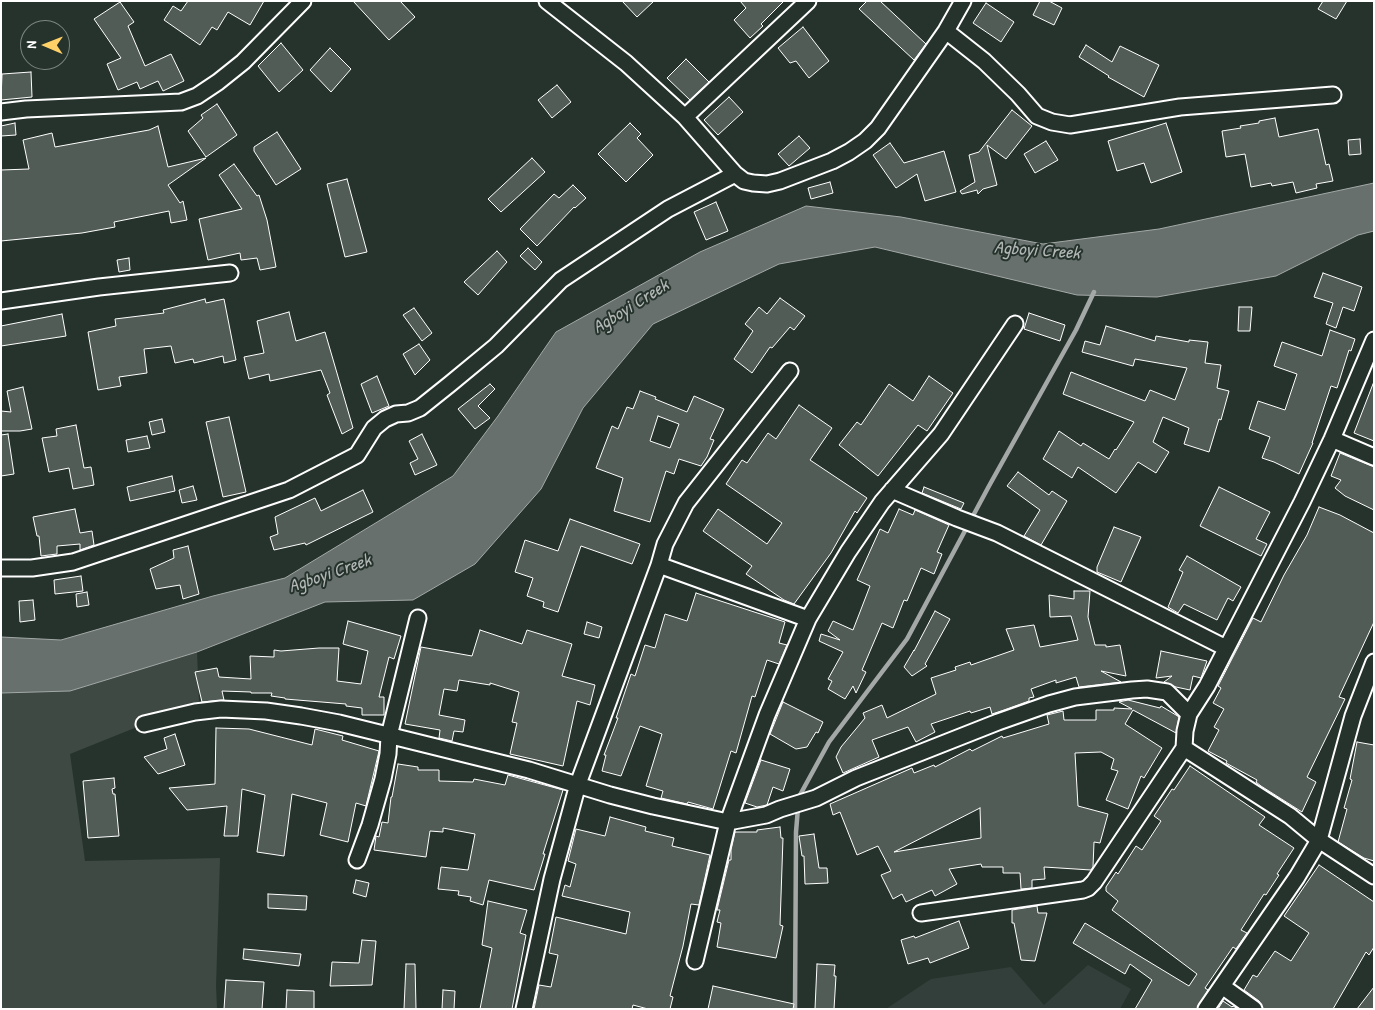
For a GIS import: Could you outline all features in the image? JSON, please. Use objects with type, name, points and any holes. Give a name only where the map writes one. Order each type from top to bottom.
[{"type":"street","points":[[1,112],[26,109],[181,102],[197,96],[243,62],[303,1]]},
{"type":"street","points":[[685,117],[808,1]]},
{"type":"street","points":[[555,3],[626,63],[685,117],[735,174],[744,181],[767,184],[789,178],[850,152],[865,141],[878,128],[946,31],[963,1]]},
{"type":"street","points":[[946,31],[984,61],[1018,94],[1037,116],[1052,122],[1070,125],[1180,107],[1333,95]]},
{"type":"street","points":[[1,568],[32,568],[73,562],[289,490],[357,455],[374,428],[385,419],[396,414],[408,413],[420,408],[496,346],[561,280],[668,209],[735,174]]},
{"type":"street","points":[[1,301],[99,287],[230,273]]},
{"type":"street","points":[[695,961],[728,822],[767,715],[808,619],[848,552],[882,502],[941,434],[1015,324]]},
{"type":"street","points":[[920,913],[1088,888],[1184,748],[1189,714],[1207,686],[1302,502],[1332,439],[1374,340]]},
{"type":"street","points":[[524,1009],[552,879],[578,784],[659,565],[665,544],[686,503],[790,371]]},
{"type":"street","points":[[1332,439],[1374,457]]},
{"type":"street","points":[[892,490],[998,533],[1226,648]]},
{"type":"street","points":[[659,565],[808,619]]},
{"type":"street","points":[[357,860],[370,825],[383,779],[389,736],[418,618]]},
{"type":"street","points":[[1206,1009],[1297,877],[1319,840],[1353,716],[1374,662]]},
{"type":"street","points":[[144,724],[195,712],[221,709],[301,716],[339,723],[529,770],[644,804],[728,822],[766,815],[816,798],[856,778],[998,722],[1075,697],[1132,690],[1166,692],[1189,714]]},
{"type":"street","points":[[1184,748],[1290,816],[1319,840],[1374,876]]},
{"type":"street","points":[[1222,986],[1254,1009]]},
{"type":"shaded area","points":[[197,652],[199,702],[70,754],[85,861],[220,858],[217,1009],[1,1009],[1,693],[70,691]]},
{"type":"shaded area","points":[[1088,965],[1131,989],[1120,1009],[886,1009],[931,979],[1011,967],[1044,1005]]},
{"type":"water","name":"Agboyi Creek","points":[[1374,183],[1374,231],[1358,235],[1276,276],[1157,297],[1077,295],[875,247],[779,264],[653,324],[583,408],[541,489],[475,564],[413,600],[325,602],[197,652],[70,691],[1,693],[1,637],[61,640],[213,596],[285,578],[453,476],[498,416],[556,332],[700,252],[806,206],[901,217],[1043,244],[1159,229]]},
{"type":"building","points":[[188,1],[264,1],[250,25],[228,12],[217,30],[212,27],[200,45],[164,20],[173,6],[181,11]]},
{"type":"building","points":[[353,1],[400,1],[415,17],[389,40]]},
{"type":"building","points":[[622,1],[654,1],[637,17]]},
{"type":"building","points":[[740,1],[784,1],[750,38],[734,20],[746,8]]},
{"type":"building","points":[[867,1],[880,1],[926,44],[914,60],[859,9]]},
{"type":"building","points":[[1040,1],[1049,1],[1062,8],[1054,25],[1033,15]]},
{"type":"building","points":[[1323,1],[1347,1],[1336,19],[1318,9]]},
{"type":"building","points":[[120,2],[134,22],[128,26],[145,66],[171,54],[184,81],[163,91],[158,81],[140,89],[137,82],[118,90],[107,64],[121,58],[94,19]]},
{"type":"building","points":[[986,3],[1014,22],[1001,42],[973,23]]},
{"type":"building","points":[[803,27],[829,61],[809,78],[796,61],[790,63],[778,48]]},
{"type":"building","points":[[281,43],[303,70],[279,92],[258,66]]},
{"type":"building","points":[[1086,45],[1112,62],[1120,46],[1159,65],[1144,97],[1108,77],[1079,57]]},
{"type":"building","points":[[330,48],[351,69],[331,92],[310,70]]},
{"type":"building","points":[[686,59],[709,82],[690,100],[667,78]]},
{"type":"building","points":[[31,72],[32,97],[1,100],[2,74]]},
{"type":"building","points":[[557,85],[571,102],[552,118],[538,100]]},
{"type":"building","points":[[729,97],[743,112],[718,135],[704,120]]},
{"type":"building","points":[[217,104],[237,135],[206,157],[188,131],[203,118],[201,115]]},
{"type":"building","points":[[1012,110],[1032,126],[1006,159],[987,145],[997,185],[983,189],[978,194],[977,190],[962,194],[960,191],[975,182],[969,155],[979,152]]},
{"type":"building","points":[[1275,118],[1279,137],[1318,129],[1326,165],[1329,164],[1333,181],[1316,184],[1317,188],[1296,193],[1293,182],[1272,186],[1271,183],[1251,187],[1245,154],[1226,157],[1222,131],[1241,128],[1240,126]]},
{"type":"building","points":[[15,123],[16,135],[1,136],[1,126]]},
{"type":"building","points":[[630,123],[641,134],[637,138],[653,155],[626,182],[598,154]]},
{"type":"building","points":[[1166,123],[1182,172],[1151,183],[1144,163],[1117,171],[1108,141]]},
{"type":"building","points":[[158,126],[168,167],[206,158],[168,185],[180,203],[183,201],[187,220],[171,223],[169,211],[114,222],[115,227],[82,233],[1,241],[1,170],[29,169],[23,140],[52,133],[55,147],[149,130]]},
{"type":"building","points":[[277,132],[301,169],[276,185],[254,151],[254,147]]},
{"type":"building","points":[[799,136],[810,148],[789,166],[778,154]]},
{"type":"building","points":[[1360,139],[1361,154],[1349,155],[1348,140]]},
{"type":"building","points":[[1046,141],[1058,160],[1035,173],[1024,154]]},
{"type":"building","points":[[890,143],[904,163],[944,151],[956,192],[925,201],[917,174],[896,188],[873,155]]},
{"type":"building","points":[[532,158],[545,172],[501,212],[488,199]]},
{"type":"building","points":[[234,164],[257,196],[259,195],[267,220],[276,267],[260,270],[257,258],[241,260],[240,253],[208,260],[199,219],[242,209],[219,175]]},
{"type":"building","points":[[347,179],[367,252],[345,257],[327,184]]},
{"type":"building","points":[[830,182],[833,193],[811,199],[808,188]]},
{"type":"building","points":[[573,185],[586,198],[574,207],[537,246],[520,229],[554,194],[559,198]]},
{"type":"building","points":[[716,202],[728,231],[706,240],[694,212]]},
{"type":"building","points":[[528,248],[542,262],[535,270],[520,256]]},
{"type":"building","points":[[497,251],[507,262],[478,295],[464,282]]},
{"type":"building","points":[[129,258],[130,270],[119,272],[117,260]]},
{"type":"building","points":[[1323,273],[1362,287],[1354,311],[1343,307],[1336,328],[1326,324],[1333,303],[1314,297]]},
{"type":"building","points":[[780,298],[805,316],[794,330],[790,327],[772,348],[770,347],[752,373],[734,359],[753,331],[745,324],[759,307],[767,314]]},
{"type":"building","points":[[205,299],[206,303],[224,299],[236,360],[224,363],[223,356],[194,363],[193,359],[175,363],[171,346],[144,349],[147,373],[119,377],[121,386],[98,390],[88,332],[116,326],[115,319],[164,313],[163,310]]},
{"type":"building","points":[[1239,307],[1252,307],[1250,331],[1238,331]]},
{"type":"building","points":[[414,308],[432,333],[422,341],[403,315]]},
{"type":"building","points":[[289,312],[296,341],[325,332],[353,428],[342,434],[327,395],[330,393],[321,370],[270,381],[269,374],[249,379],[244,357],[264,353],[257,321]]},
{"type":"building","points":[[1029,313],[1065,325],[1060,341],[1024,329]]},
{"type":"building","points":[[62,314],[66,336],[1,346],[1,326]]},
{"type":"building","points":[[1106,326],[1155,341],[1156,336],[1189,342],[1189,340],[1208,342],[1205,363],[1221,365],[1217,388],[1229,391],[1209,452],[1184,444],[1189,428],[1163,417],[1153,442],[1169,452],[1156,473],[1138,462],[1116,493],[1078,467],[1072,478],[1043,459],[1059,431],[1081,446],[1083,443],[1109,459],[1134,422],[1063,394],[1071,372],[1145,401],[1150,390],[1175,400],[1187,368],[1135,359],[1133,366],[1082,352],[1085,341],[1100,345]]},
{"type":"building","points":[[1330,330],[1355,339],[1351,351],[1349,350],[1337,388],[1331,386],[1313,443],[1299,474],[1262,458],[1270,437],[1249,429],[1258,401],[1285,410],[1297,374],[1274,366],[1282,342],[1322,356]]},
{"type":"building","points":[[419,344],[430,360],[415,375],[403,354]]},
{"type":"building","points":[[377,376],[389,406],[372,413],[361,384]]},
{"type":"building","points":[[929,376],[953,393],[927,431],[918,425],[878,476],[839,445],[857,422],[861,425],[889,384],[913,401]]},
{"type":"building","points":[[490,384],[495,389],[478,406],[490,418],[475,429],[458,409]]},
{"type":"building","points":[[1374,384],[1374,441],[1354,433]]},
{"type":"building","points":[[23,387],[32,429],[1,431],[1,411],[11,412],[7,391]]},
{"type":"building","points":[[640,391],[687,412],[694,396],[724,409],[710,439],[714,440],[701,466],[679,459],[674,474],[666,471],[650,522],[614,511],[623,478],[596,468],[612,426],[618,429],[627,407],[633,409]],"holes":[[[658,416],[679,424],[670,448],[650,441]]]},
{"type":"building","points":[[799,405],[832,428],[810,460],[867,498],[857,513],[855,511],[831,553],[794,604],[784,600],[746,574],[752,566],[703,531],[718,509],[767,544],[782,523],[726,484],[742,460],[747,463],[768,433],[776,439]]},
{"type":"building","points":[[229,417],[246,492],[223,497],[206,422]]},
{"type":"building","points":[[162,419],[165,432],[152,435],[149,422]]},
{"type":"building","points":[[76,425],[84,468],[91,467],[94,485],[73,489],[69,468],[49,472],[42,438],[57,436],[56,429]]},
{"type":"building","points":[[8,434],[14,474],[1,476],[1,435]]},
{"type":"building","points":[[422,434],[437,465],[415,475],[410,463],[418,459],[409,441]]},
{"type":"building","points":[[147,436],[150,448],[128,452],[126,440]]},
{"type":"building","points":[[1340,453],[1374,467],[1374,510],[1345,496],[1335,488],[1341,480],[1331,476]]},
{"type":"building","points":[[1018,472],[1049,495],[1052,491],[1067,501],[1041,545],[1024,536],[1040,510],[1007,486]]},
{"type":"building","points":[[172,476],[175,491],[130,501],[127,487]]},
{"type":"building","points":[[193,486],[197,500],[182,503],[179,490]]},
{"type":"building","points":[[924,487],[964,503],[961,509],[922,493]]},
{"type":"building","points":[[1219,487],[1270,512],[1256,539],[1267,544],[1261,556],[1200,526]]},
{"type":"building","points":[[363,490],[373,512],[306,545],[305,543],[274,550],[270,537],[278,534],[275,517],[315,498],[321,511]]},
{"type":"building","points":[[1319,507],[1340,515],[1374,533],[1374,622],[1339,697],[1345,699],[1307,777],[1316,782],[1302,812],[1261,786],[1256,782],[1257,780],[1208,751],[1219,730],[1214,727],[1224,709],[1213,703],[1221,688],[1218,686],[1253,618],[1261,622],[1284,575],[1307,535]]},
{"type":"building","points":[[75,509],[80,533],[92,531],[94,545],[80,550],[80,544],[57,546],[57,554],[41,556],[39,536],[37,536],[33,517]]},
{"type":"building","points":[[899,509],[913,515],[915,510],[949,525],[937,552],[942,554],[934,574],[921,568],[907,601],[904,600],[893,628],[882,623],[862,670],[866,672],[856,693],[853,686],[845,699],[828,689],[832,681],[828,679],[843,652],[819,641],[821,634],[840,640],[828,631],[833,621],[853,630],[870,586],[857,580],[880,529],[888,533]]},
{"type":"building","points":[[570,519],[640,544],[632,564],[581,546],[558,612],[543,607],[544,602],[527,596],[533,578],[515,572],[525,540],[558,551]]},
{"type":"building","points":[[1114,527],[1141,537],[1121,582],[1097,572],[1097,567]]},
{"type":"building","points":[[188,546],[199,594],[183,599],[180,585],[156,589],[150,569],[174,558],[173,550]]},
{"type":"building","points":[[1187,556],[1241,587],[1233,601],[1228,598],[1217,620],[1184,604],[1178,613],[1168,607],[1183,572],[1179,570]]},
{"type":"building","points":[[81,576],[83,591],[55,594],[54,580]]},
{"type":"building","points":[[1074,591],[1090,591],[1088,617],[1095,645],[1106,645],[1106,647],[1120,645],[1126,676],[1101,671],[1121,682],[1079,687],[1076,677],[1056,683],[1056,680],[1031,689],[1034,697],[1029,698],[1029,701],[1004,710],[992,714],[990,707],[971,713],[970,711],[931,724],[935,732],[916,742],[908,727],[872,740],[879,757],[843,773],[836,757],[841,747],[865,718],[863,713],[882,705],[887,718],[936,694],[931,678],[956,670],[955,667],[970,662],[971,665],[1014,650],[1006,629],[1034,625],[1040,647],[1078,640],[1071,616],[1050,617],[1049,595],[1074,599]]},
{"type":"building","points":[[87,592],[89,605],[77,607],[76,594]]},
{"type":"building","points":[[696,593],[785,622],[779,643],[787,645],[779,664],[767,660],[755,697],[752,696],[736,753],[731,751],[713,809],[688,802],[687,804],[661,798],[663,791],[646,786],[662,734],[640,726],[621,776],[602,771],[606,755],[604,755],[618,718],[616,718],[631,674],[635,676],[645,645],[655,648],[665,614],[687,621]]},
{"type":"building","points":[[33,600],[35,620],[20,622],[19,601]]},
{"type":"building","points":[[935,611],[950,619],[925,664],[927,666],[912,676],[904,667]]},
{"type":"building","points":[[348,621],[401,636],[394,659],[389,657],[379,697],[384,697],[384,715],[362,715],[362,708],[346,706],[346,704],[285,699],[271,696],[272,693],[222,691],[224,700],[202,702],[195,672],[217,668],[219,677],[251,679],[250,656],[274,657],[274,650],[339,648],[337,681],[361,684],[368,651],[343,644]]},
{"type":"building","points":[[587,622],[602,627],[599,638],[584,634]]},
{"type":"building","points":[[480,630],[522,644],[527,630],[572,644],[562,676],[595,685],[590,705],[577,701],[563,766],[510,754],[517,723],[512,722],[519,692],[490,683],[490,685],[459,680],[457,691],[444,689],[439,715],[465,720],[463,732],[454,731],[452,741],[439,738],[440,730],[405,724],[421,647],[472,656]]},
{"type":"building","points":[[1161,651],[1207,661],[1201,678],[1193,676],[1190,690],[1164,682],[1172,676],[1156,678]]},
{"type":"building","points":[[1128,700],[1160,708],[1161,706],[1179,717],[1176,733],[1133,710],[1125,724],[1162,748],[1144,778],[1141,776],[1128,809],[1106,800],[1118,771],[1111,769],[1114,759],[1101,752],[1075,753],[1078,806],[1108,814],[1100,843],[1094,842],[1093,867],[1091,870],[1044,867],[1045,879],[1032,880],[1032,888],[1021,889],[1020,873],[1003,873],[1003,867],[982,867],[981,864],[949,869],[957,884],[935,896],[932,890],[906,902],[902,894],[893,899],[881,875],[891,871],[878,846],[857,855],[840,812],[833,815],[830,804],[912,768],[914,773],[934,765],[935,767],[970,749],[972,751],[1002,736],[1003,738],[1049,724],[1047,715],[1063,711],[1064,720],[1096,720],[1096,710],[1132,709],[1119,702]],"holes":[[[980,808],[981,838],[894,852]]]},
{"type":"building","points":[[783,702],[823,722],[818,733],[816,732],[807,747],[796,749],[770,734]]},
{"type":"building","points":[[216,728],[249,729],[312,745],[315,729],[343,736],[342,740],[379,751],[366,806],[356,803],[348,842],[320,835],[327,803],[292,794],[284,856],[257,852],[265,795],[242,789],[238,836],[224,836],[227,806],[187,810],[169,788],[215,784]]},
{"type":"building","points":[[175,734],[185,765],[158,774],[144,757],[167,749],[164,738]]},
{"type":"building","points":[[1357,742],[1374,745],[1374,861],[1364,858],[1338,842],[1347,809],[1344,808],[1352,780],[1350,779]]},
{"type":"building","points":[[761,760],[790,769],[783,791],[773,787],[767,805],[757,807],[745,803]]},
{"type":"building","points":[[398,764],[418,767],[418,770],[439,770],[439,781],[473,782],[474,779],[505,785],[508,775],[563,790],[534,890],[489,880],[483,905],[470,901],[471,897],[458,895],[459,891],[438,889],[441,867],[468,870],[475,834],[443,828],[443,832],[430,831],[426,857],[374,850],[376,836],[379,837],[382,822],[388,823]]},
{"type":"building","points":[[1190,766],[1265,817],[1259,825],[1294,848],[1277,874],[1279,875],[1266,895],[1264,894],[1241,930],[1247,933],[1236,949],[1233,947],[1205,988],[1208,990],[1197,1009],[1135,1009],[1152,980],[1130,964],[1125,974],[1073,943],[1085,923],[1189,986],[1197,974],[1112,910],[1118,901],[1106,891],[1106,887],[1116,872],[1118,874],[1136,846],[1142,850],[1161,821],[1154,816]]},
{"type":"building","points":[[114,778],[115,788],[112,789],[113,794],[115,794],[119,836],[88,838],[83,781]]},
{"type":"building","points":[[610,817],[646,827],[645,831],[674,838],[672,846],[710,855],[699,905],[691,904],[683,946],[670,996],[673,997],[670,1009],[648,1009],[633,1005],[632,1009],[534,1009],[539,985],[551,987],[558,955],[549,953],[556,917],[626,934],[630,912],[562,896],[565,885],[570,887],[576,864],[568,861],[576,829],[605,836]]},
{"type":"building","points":[[780,827],[781,838],[783,838],[780,925],[783,926],[776,958],[717,947],[721,923],[717,922],[720,910],[717,910],[729,860],[731,860],[735,832],[757,832],[757,830]]},
{"type":"building","points":[[814,834],[819,868],[827,868],[828,883],[805,884],[804,856],[802,856],[799,836]]},
{"type":"building","points":[[1319,865],[1374,902],[1374,947],[1369,955],[1366,952],[1333,1009],[1263,1009],[1259,1001],[1244,990],[1253,975],[1257,977],[1275,951],[1291,961],[1309,933],[1284,916]]},
{"type":"building","points":[[356,880],[369,883],[366,897],[353,893]]},
{"type":"building","points":[[268,894],[307,896],[306,910],[268,908]]},
{"type":"building","points":[[488,901],[527,910],[520,933],[526,935],[512,1009],[480,1009],[492,948],[482,945]]},
{"type":"building","points":[[1037,906],[1038,913],[1047,913],[1035,961],[1021,960],[1014,923],[1012,923],[1012,910]]},
{"type":"building","points":[[959,921],[969,948],[930,963],[928,958],[908,964],[901,940],[914,936],[915,938]]},
{"type":"building","points":[[362,940],[376,941],[372,985],[330,986],[332,962],[359,963]]},
{"type":"building","points":[[244,949],[301,954],[299,966],[243,959]]},
{"type":"building","points":[[406,964],[415,964],[416,1009],[404,1009]]},
{"type":"building","points":[[817,964],[835,965],[834,1009],[815,1009]]},
{"type":"building","points":[[226,980],[264,982],[262,1009],[224,1009]]},
{"type":"building","points":[[713,986],[794,1004],[793,1009],[708,1009]]},
{"type":"building","points":[[1374,987],[1374,1009],[1357,1009]]},
{"type":"building","points":[[287,990],[314,991],[314,1009],[286,1009]]},
{"type":"building","points":[[443,990],[455,991],[454,1009],[442,1009]]},
{"type":"building","points":[[1223,1001],[1232,1007],[1238,1009],[1218,1009]]},
{"type":"waterway","points":[[799,800],[829,742],[907,639],[1076,330],[1094,292]]},
{"type":"waterway","points":[[795,1009],[796,832],[798,808]]}]
